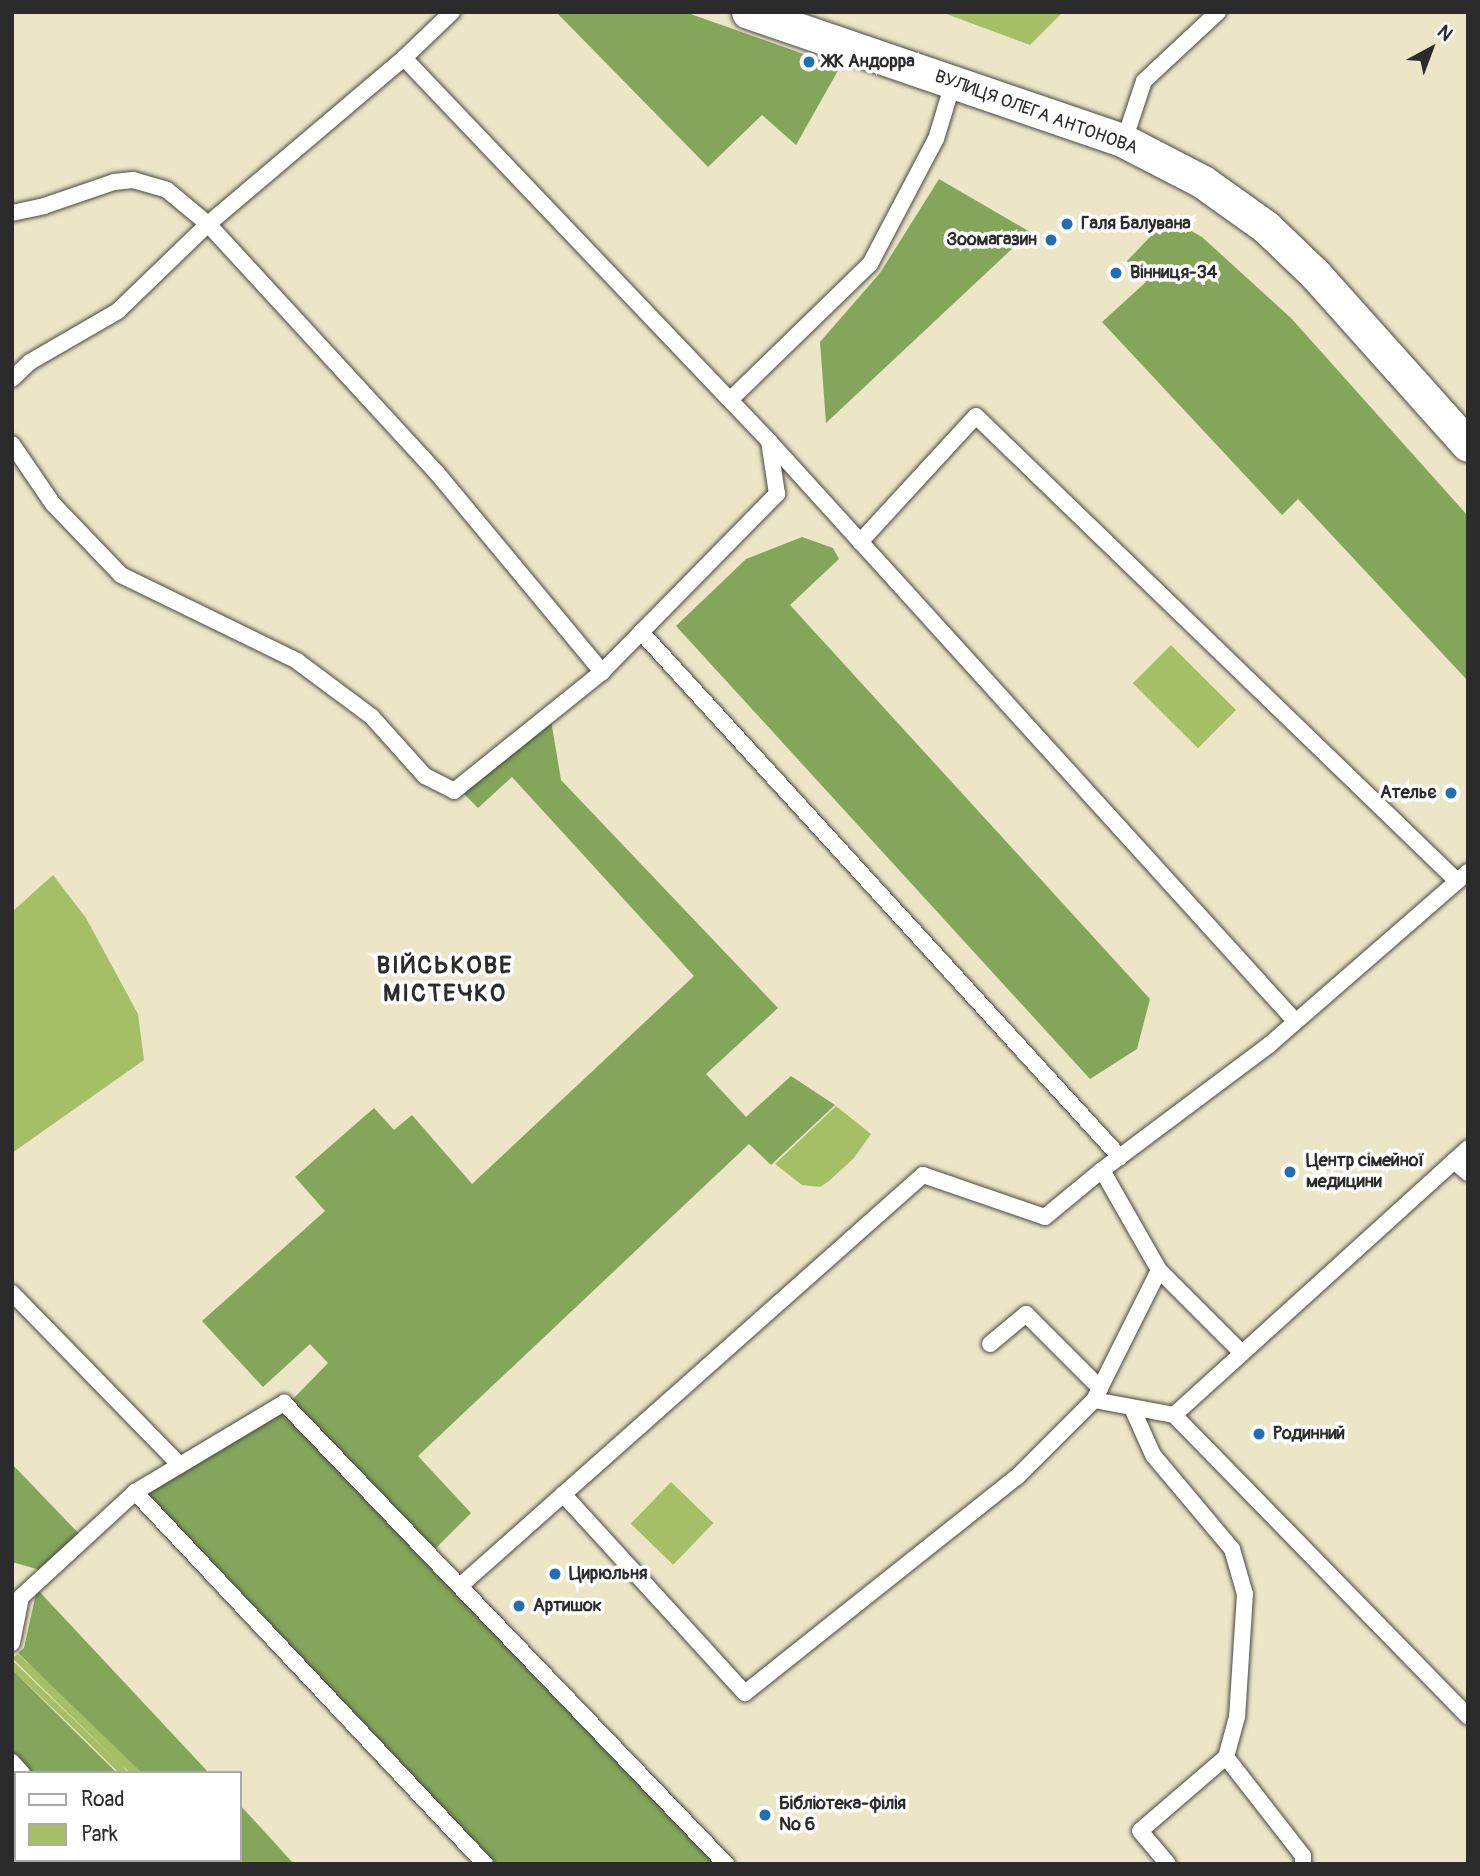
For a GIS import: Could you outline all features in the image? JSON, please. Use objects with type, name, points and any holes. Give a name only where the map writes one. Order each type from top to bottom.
[{"type":"street","name":"ВУЛИЦЯ ОЛЕГА АНТОНОВА","points":[[748,12],[1124,141],[1203,182],[1266,227],[1315,274],[1468,445]]},
{"type":"lane","points":[[12,379],[30,362],[118,311],[208,224],[404,58],[452,12]]},
{"type":"lane","points":[[1124,141],[1143,81],[1218,12]]},
{"type":"lane","points":[[404,58],[769,441],[1296,1022]]},
{"type":"lane","points":[[730,400],[870,264],[936,139],[953,83]]},
{"type":"lane","points":[[12,212],[44,206],[114,182],[133,180],[167,190],[208,224],[437,473],[602,672]]},
{"type":"lane","points":[[460,1586],[923,1174],[1045,1217],[1102,1170],[1296,1022],[1462,877],[976,416],[860,541]]},
{"type":"lane","points":[[12,444],[52,504],[121,575],[297,661],[372,717],[425,776],[454,790],[602,672],[777,494],[769,441]]},
{"type":"lane","points":[[641,632],[1120,1157]]},
{"type":"lane","points":[[1174,1415],[1468,1148]]},
{"type":"lane","points":[[1454,1161],[1468,1173]]},
{"type":"lane","points":[[1102,1170],[1159,1270],[1242,1353]]},
{"type":"lane","points":[[564,1494],[746,1693],[1017,1477],[1097,1394],[1159,1270]]},
{"type":"lane","points":[[12,1293],[180,1465]]},
{"type":"lane","points":[[990,1344],[1026,1314],[1097,1394],[1132,1408],[1174,1415],[1468,1716]]},
{"type":"lane","points":[[12,1643],[21,1597],[135,1492],[284,1403],[726,1864]]},
{"type":"lane","points":[[1132,1408],[1153,1455],[1232,1549],[1245,1594],[1237,1717],[1226,1757],[1140,1831],[1168,1864]]},
{"type":"lane","points":[[135,1492],[485,1864]]},
{"type":"lane","points":[[1226,1757],[1303,1856],[1303,1864]]},
{"type":"green space","points":[[556,12],[685,12],[840,67],[796,145],[762,115],[708,167]]},
{"type":"green space","points":[[941,12],[1063,12],[1030,45]]},
{"type":"green space","points":[[939,179],[1030,232],[826,423],[820,342],[880,273]]},
{"type":"green space","points":[[1168,218],[1202,237],[1291,318],[1468,516],[1468,681],[1298,499],[1282,515],[1102,322],[1146,282],[1127,261]]},
{"type":"green space","points":[[802,537],[833,548],[839,559],[790,605],[1150,999],[1137,1049],[1090,1079],[676,626],[746,559]]},
{"type":"green space","points":[[1171,645],[1236,710],[1198,748],[1133,683]]},
{"type":"green space","points":[[551,720],[561,780],[778,1008],[706,1074],[746,1117],[791,1076],[835,1105],[771,1165],[749,1144],[418,1456],[471,1513],[433,1551],[292,1400],[328,1363],[310,1344],[263,1387],[202,1321],[325,1211],[295,1177],[374,1108],[394,1130],[412,1115],[472,1184],[694,976],[512,777],[478,808],[462,792]]},
{"type":"green space","points":[[53,875],[86,918],[138,1014],[144,1060],[12,1153],[12,912]]},
{"type":"green space","points":[[836,1106],[871,1134],[854,1158],[829,1181],[820,1187],[802,1185],[775,1164]]},
{"type":"green space","points":[[283,1410],[718,1864],[492,1864],[145,1494]]},
{"type":"green space","points":[[12,1464],[84,1539],[47,1572],[12,1562]]},
{"type":"green space","points":[[671,1482],[713,1523],[673,1565],[631,1524]]},
{"type":"green space","points":[[37,1589],[207,1771],[140,1771],[18,1653],[24,1648]]},
{"type":"green space","points":[[18,1654],[140,1771],[128,1771],[123,1766],[127,1771],[117,1771],[12,1669],[12,1660],[121,1765],[12,1658]]},
{"type":"green space","points":[[12,1669],[115,1771],[25,1771],[12,1757]]},
{"type":"green space","points":[[242,1807],[294,1864],[228,1862],[242,1862]]},
{"type":"green space","points":[[109,1862],[202,1862],[202,1864]]},
{"type":"place","name":"ЖК Андорра","points":[[809,62]]},
{"type":"place","name":"Галя Балувана","points":[[1067,224]]},
{"type":"place","name":"Зоомагазин","points":[[1051,240]]},
{"type":"place","name":"Вінниця-34","points":[[1116,273]]},
{"type":"place","name":"Ательє","points":[[1451,793]]},
{"type":"place","name":"Центр сімейної медицини","points":[[1290,1172]]},
{"type":"place","name":"Родинний","points":[[1259,1434]]},
{"type":"place","name":"Цирюльня","points":[[555,1574]]},
{"type":"place","name":"Артишок","points":[[519,1606]]},
{"type":"place","name":"Бібліотека-філія № 6","points":[[765,1815]]},
{"type":"district","name":"ВІЙСЬКОВЕ МІСТЕЧКО","points":[[445,980]]}]
